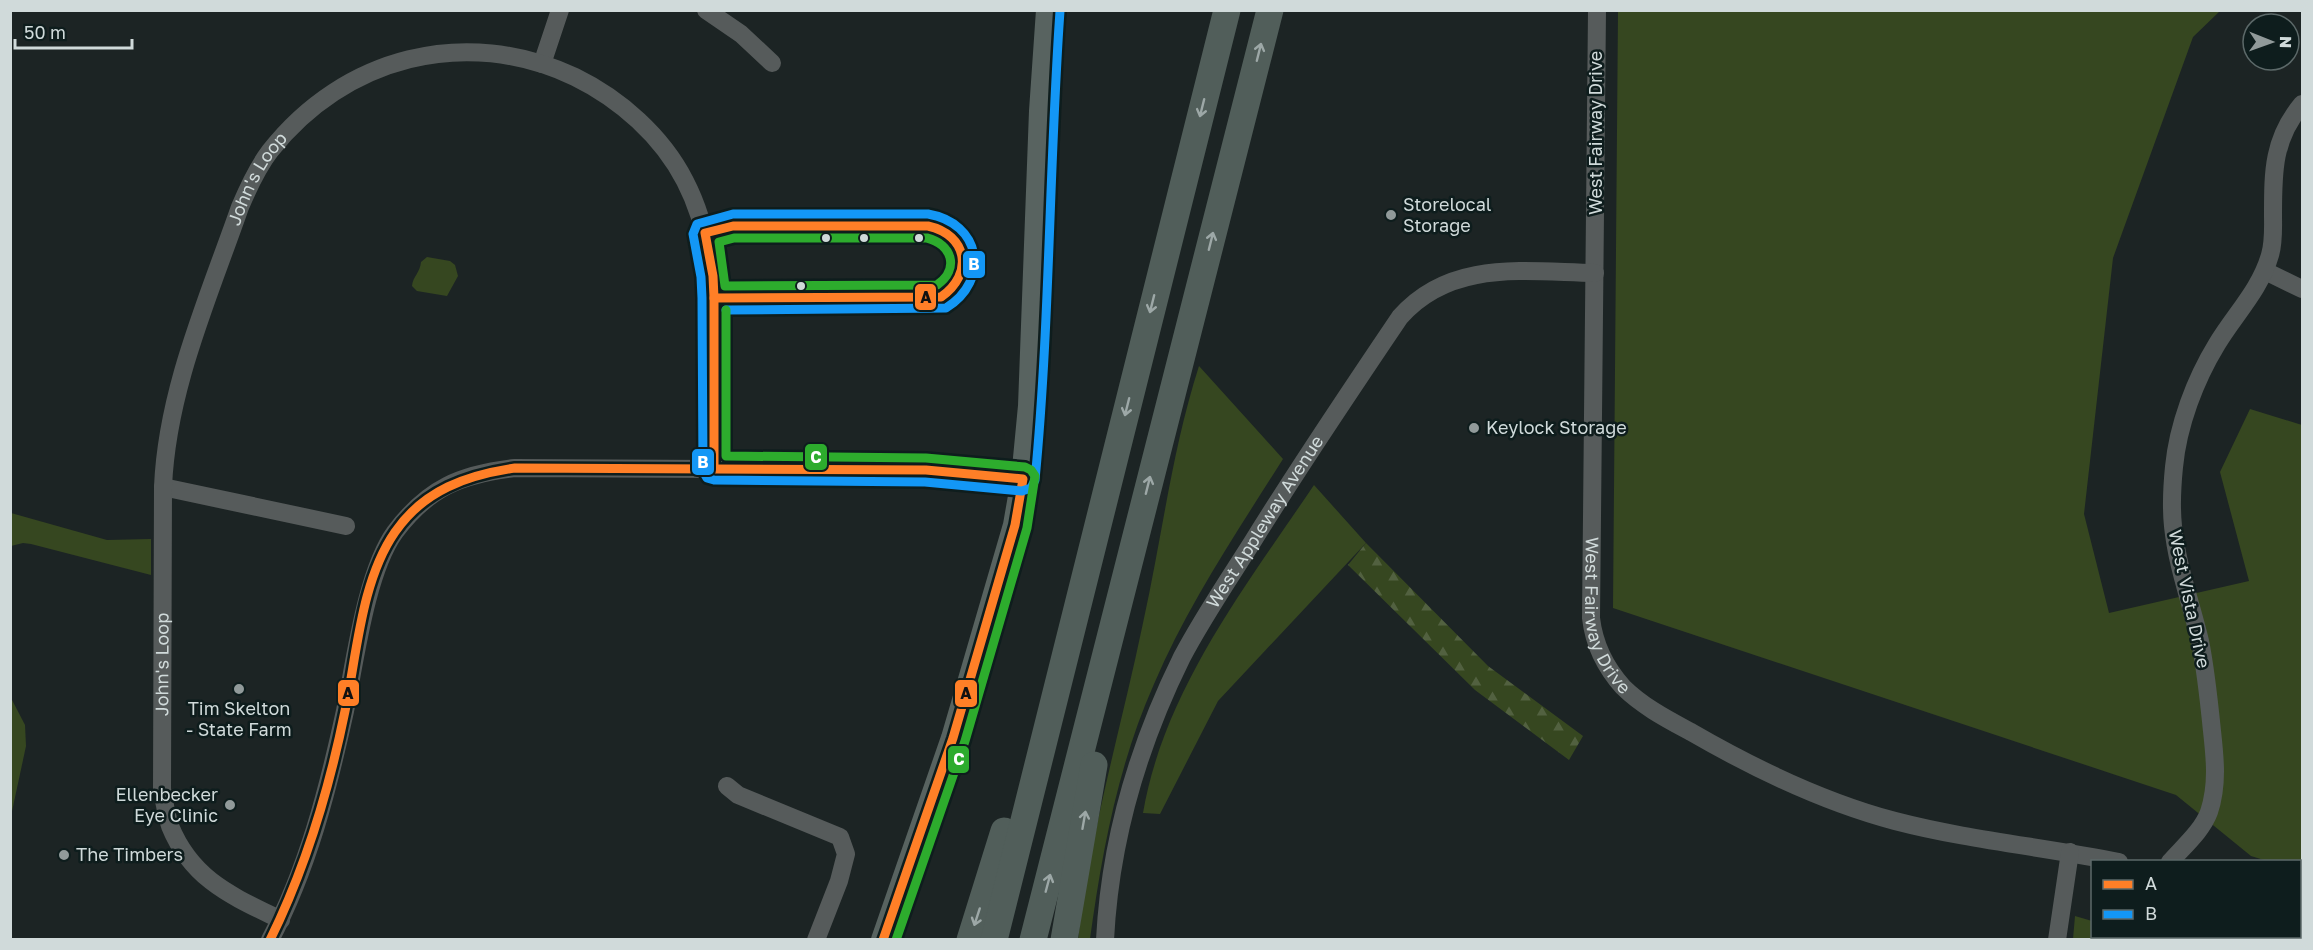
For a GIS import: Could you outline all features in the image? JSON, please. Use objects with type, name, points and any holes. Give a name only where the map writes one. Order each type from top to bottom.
[{"type":"highway","points":[[994,939],[1227,10]]},
{"type":"highway","points":[[1033,939],[1270,10]]},
{"type":"highway","points":[[1064,939],[1134,542]]},
{"type":"highway","points":[[970,939],[1033,736],[1074,622]]},
{"type":"main road","points":[[883,939],[953,738],[1015,525],[1023,479],[1030,406],[1046,16]]},
{"type":"street","points":[[542,63],[560,10]]},
{"type":"street","points":[[706,10],[741,34],[772,63]]},
{"type":"street","name":"West Fairway Drive","points":[[1597,10],[1591,618],[1598,649],[1618,680],[1641,703],[1701,739],[1751,765],[1826,798],[1931,830],[2114,860]]},
{"type":"street","name":"John's Loop","points":[[281,920],[220,890],[189,860],[170,825],[162,789],[163,487],[171,417],[188,358],[240,207],[252,179],[275,145],[314,106],[332,92],[363,75],[427,54],[496,53],[542,63],[588,84],[630,112],[650,132],[687,186],[705,233],[713,276],[714,468]]},
{"type":"street","name":"West Vista Drive","points":[[2170,860],[2195,834],[2208,814],[2213,798],[2215,767],[2209,696],[2200,641],[2181,571],[2173,527],[2174,465],[2183,423],[2196,386],[2217,344],[2255,290],[2265,271],[2271,252],[2272,178],[2275,156],[2287,125],[2302,104]]},
{"type":"street","points":[[2265,271],[2302,289]]},
{"type":"street","name":"West Appleway Avenue","points":[[1105,939],[1109,885],[1126,801],[1140,755],[1183,656],[1276,503],[1400,317],[1428,292],[1455,279],[1481,273],[1595,273]]},
{"type":"street","points":[[270,939],[281,920],[300,874],[316,827],[331,774],[371,590],[381,559],[394,534],[410,514],[427,497],[448,484],[469,476],[514,468],[926,470],[1023,479]]},
{"type":"street","points":[[163,487],[346,526]]},
{"type":"street","points":[[727,786],[738,795],[840,837],[846,854],[839,881],[816,939]]},
{"type":"street","points":[[2057,939],[2070,852]]},
{"type":"green space","points":[[1618,11],[2220,11],[2193,37],[2113,258],[2084,514],[2109,613],[2249,581],[2220,472],[2250,409],[2302,425],[2302,873],[2301,860],[2264,860],[2251,856],[2176,795],[1613,608]]},
{"type":"green space","points":[[427,257],[450,261],[455,265],[458,276],[447,296],[417,291],[412,286],[421,262]]},
{"type":"green space","points":[[1199,366],[1283,459],[1198,597],[1167,654],[1154,684],[1130,746],[1121,777],[1106,841],[1090,939],[1078,940],[1098,820],[1150,591],[1182,430]]},
{"type":"green space","points":[[1314,485],[1366,543],[1218,701],[1160,814],[1143,813],[1154,768],[1169,724],[1188,682],[1236,601]]},
{"type":"green space","points":[[11,513],[107,540],[151,539],[151,575],[31,544],[11,546]]},
{"type":"green space","points":[[1366,543],[1488,666],[1583,736],[1569,760],[1475,690],[1348,565]]},
{"type":"green space","points":[[11,698],[25,725],[26,746],[11,816]]},
{"type":"green space","points":[[2075,916],[2091,921],[2091,938],[2166,939],[2073,939]]},
{"type":"transit line","name":"B","points":[[726,310],[946,308],[970,283],[974,268],[974,254],[969,240],[960,229],[946,219],[928,214],[733,214],[697,224],[693,234],[701,277],[702,298],[703,471],[707,478],[714,480],[925,482],[1022,491],[1031,488],[1035,480],[1044,363],[1060,11]]},
{"type":"transit line","name":"A","points":[[733,226],[928,226],[952,238],[962,256],[962,267],[952,288],[941,297],[714,298],[713,276],[705,233],[733,226]]},
{"type":"transit line","name":"C","points":[[734,238],[927,238],[936,241],[947,251],[951,265],[949,272],[937,285],[725,286],[719,242],[734,238]]},
{"type":"transit line","name":"A","points":[[714,298],[714,468]]},
{"type":"transit line","name":"C","points":[[726,310],[726,456],[926,458],[1025,467],[1035,476],[1027,528],[965,741],[896,940]]},
{"type":"transit line","name":"A","points":[[270,940],[295,885],[324,799],[345,711],[367,595],[375,573],[395,532],[419,505],[433,495],[464,480],[515,468],[926,470],[1023,479],[1015,525],[953,738],[883,940]]},
{"type":"place","name":"Storelocal Storage","points":[[1391,215]]},
{"type":"place","name":"Keylock Storage","points":[[1474,428]]},
{"type":"place","name":"Tim Skelton - State Farm","points":[[239,689]]},
{"type":"place","name":"Ellenbecker Eye Clinic","points":[[230,805]]},
{"type":"place","name":"The Timbers","points":[[64,855]]}]
